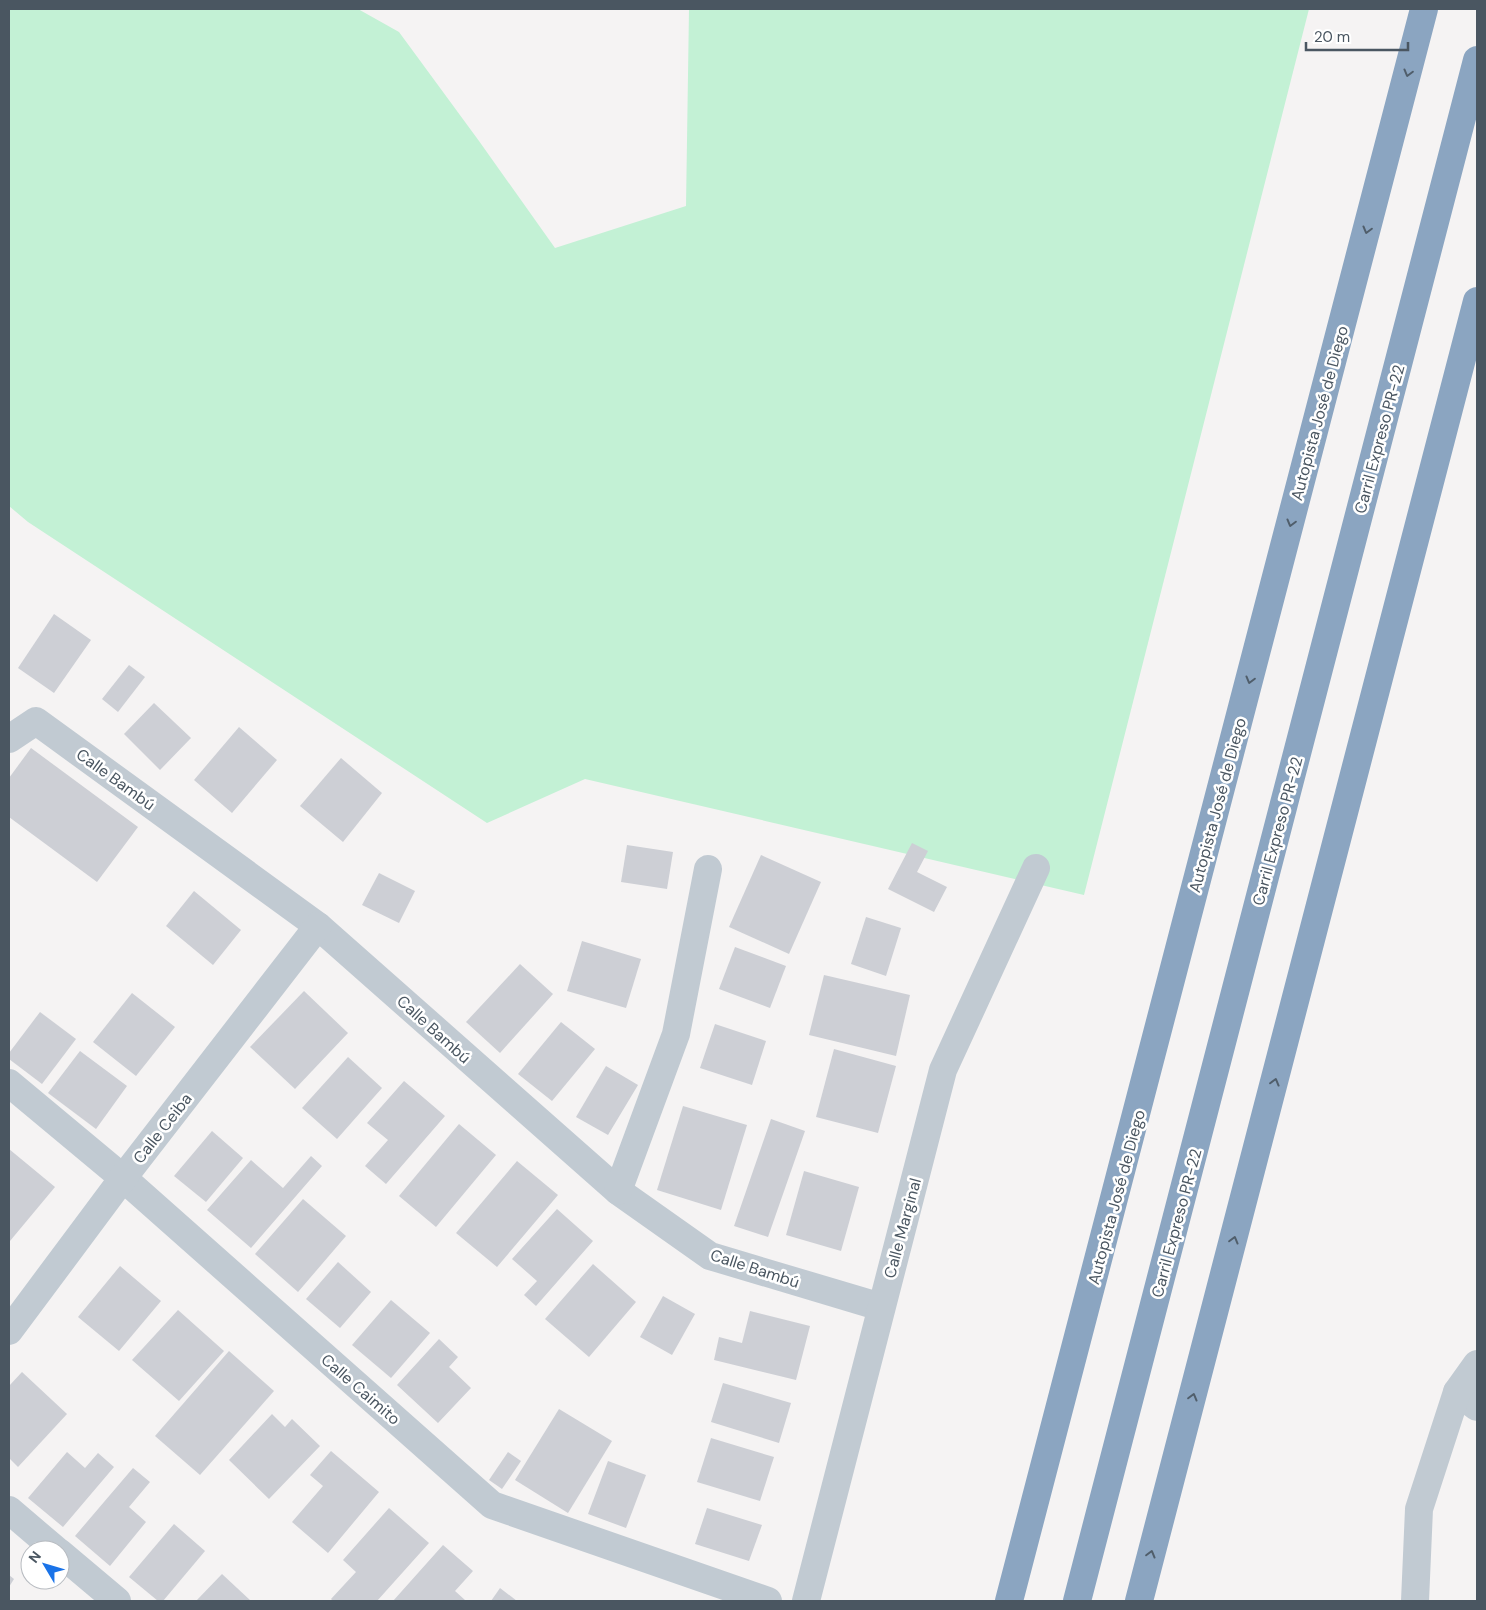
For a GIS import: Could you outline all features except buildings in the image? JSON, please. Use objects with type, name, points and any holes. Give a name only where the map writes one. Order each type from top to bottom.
[{"type":"highway","name":"Autopista José de Diego","points":[[1009,1601],[1424,9]]},
{"type":"highway","name":"Carril Expreso PR-22","points":[[1077,1601],[1477,60]]},
{"type":"highway","points":[[1139,1601],[1477,301]]},
{"type":"street","name":"Calle Bambú","points":[[9,739],[36,721],[318,926],[618,1191],[710,1256],[881,1307]]},
{"type":"street","name":"Calle Marginal","points":[[806,1601],[943,1070],[1036,868]]},
{"type":"street","points":[[618,1191],[676,1034],[708,869]]},
{"type":"street","name":"Calle Ceiba","points":[[9,1331],[123,1178],[318,926]]},
{"type":"street","name":"Calle Caimito","points":[[9,1084],[123,1178],[492,1505],[768,1601]]},
{"type":"street","points":[[1415,1601],[1419,1509],[1467,1400],[1477,1364]]},
{"type":"street","points":[[9,1510],[44,1540]]},
{"type":"street","points":[[70,1561],[117,1601]]},
{"type":"green space","points":[[9,9],[358,9],[399,32],[555,248],[686,206],[689,9],[1309,9],[1084,895],[585,779],[487,823],[28,522],[9,506]]}]
